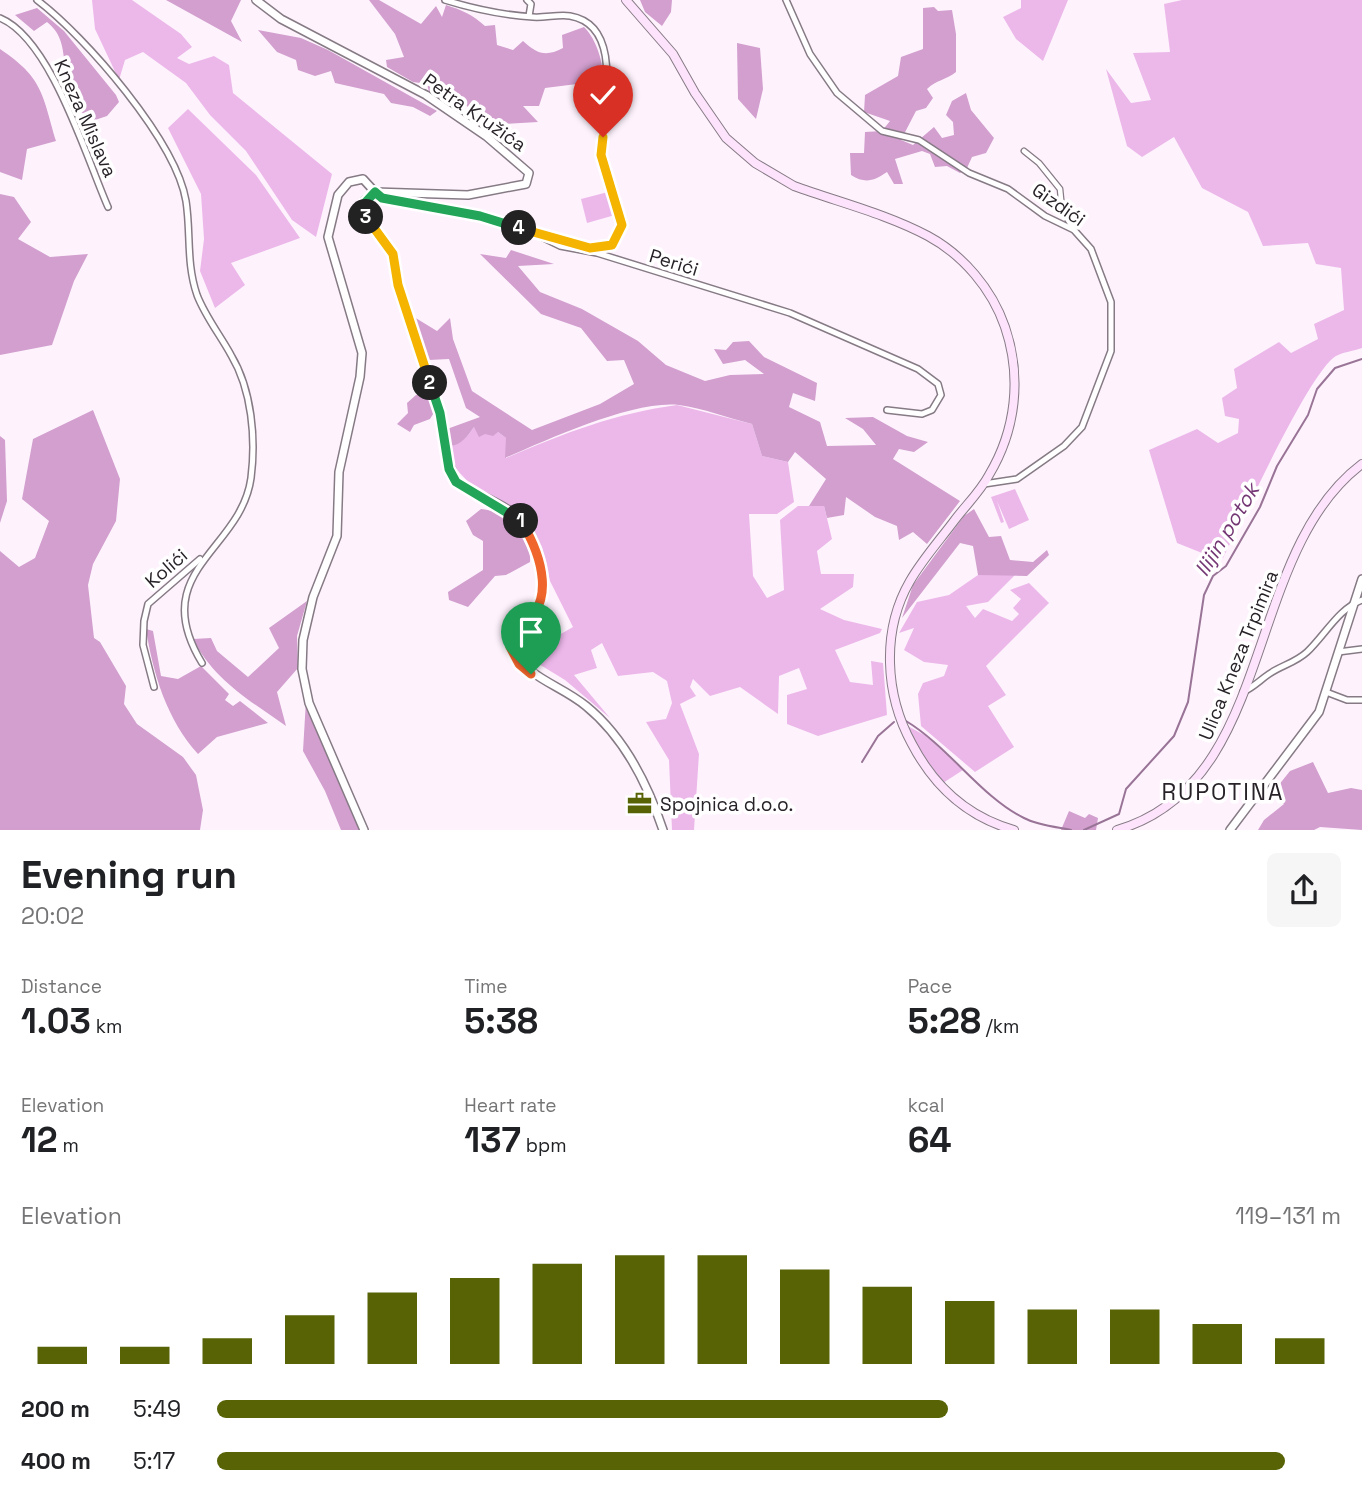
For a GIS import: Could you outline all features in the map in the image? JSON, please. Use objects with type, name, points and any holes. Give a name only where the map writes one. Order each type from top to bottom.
[{"type":"main road","points":[[626,0],[673,54],[695,93],[726,138],[755,163],[794,186],[929,236],[970,268],[1001,315],[1014,365],[1013,413],[1003,447],[984,484],[911,579],[901,602],[890,650],[892,694],[906,733],[924,767],[955,801],[993,824],[1014,830]]},
{"type":"main road","name":"Ulica Kneza Trpimira","points":[[1117,830],[1156,813],[1198,779],[1222,740],[1292,562],[1324,505],[1344,478],[1362,464]]},
{"type":"street","points":[[37,0],[83,40],[166,148],[178,172],[186,202],[187,245],[198,297],[233,357],[246,389],[252,444],[251,481],[236,518],[205,555],[191,582],[185,608],[187,631],[202,663]]},
{"type":"street","name":"Petra Kružića","points":[[256,0],[281,19],[426,95],[486,136],[529,173],[526,184],[487,193],[375,192]]},
{"type":"street","points":[[445,0],[486,12],[569,16],[586,21],[598,35],[608,67],[608,99],[601,155],[622,225],[612,245],[601,248],[527,230]]},
{"type":"street","points":[[527,0],[531,4],[529,16]]},
{"type":"street","name":"Gizdići","points":[[786,0],[810,54],[837,93],[882,131],[919,140],[969,173],[1009,190],[1030,202],[1045,216],[1074,230],[1091,248],[1111,302],[1111,351],[1082,427],[1064,446],[1017,479],[984,484]]},
{"type":"street","name":"Kneza Mislava","points":[[0,18],[22,32],[43,61],[59,89],[108,206]]},
{"type":"street","points":[[1024,151],[1039,163],[1060,189],[1062,209],[1074,230]]},
{"type":"street","points":[[364,830],[309,703],[302,669],[303,640],[313,597],[337,536],[339,472],[360,377],[362,354],[328,237],[338,195],[343,186],[363,179],[375,192],[366,200],[364,213],[393,254],[398,285],[440,413],[449,469],[462,486],[519,517],[535,544],[542,568],[537,611],[527,623],[514,629],[510,647],[519,664],[588,707],[611,733],[632,762],[652,798],[663,830]]},
{"type":"street","name":"Perići","points":[[375,192],[382,198],[480,216],[527,230],[560,246],[597,253],[790,313],[918,369],[938,384],[941,395],[938,405],[922,414],[887,410]]},
{"type":"street","name":"Kolići","points":[[153,687],[143,645],[148,604],[205,555]]},
{"type":"street","points":[[1230,830],[1319,712],[1362,579]]},
{"type":"street","points":[[1241,693],[1256,686],[1267,675],[1293,664],[1353,603],[1362,600]]},
{"type":"street","points":[[1338,652],[1362,649]]},
{"type":"street","points":[[1326,692],[1347,700],[1362,700]]},
{"type":"shaded area","points":[[92,0],[132,0],[181,34],[192,47],[177,58],[189,64],[214,56],[229,65],[233,93],[332,174],[316,237],[292,220],[246,151],[210,115],[186,83],[143,52],[125,60],[119,80],[95,29]]},
{"type":"shaded area","points":[[166,0],[241,0],[231,21],[242,42]]},
{"type":"shaded area","points":[[369,0],[379,0],[421,24],[436,6],[442,17],[446,5],[452,7],[472,16],[485,26],[495,25],[497,45],[513,50],[523,41],[542,53],[552,53],[563,48],[562,35],[584,27],[596,45],[602,67],[604,91],[599,113],[585,112],[585,83],[545,88],[539,106],[523,106],[538,122],[485,125],[464,103],[453,105],[429,92],[427,84],[413,82],[387,67],[386,60],[404,57],[395,34]]},
{"type":"shaded area","points":[[640,0],[672,0],[671,12],[662,26],[645,12]]},
{"type":"shaded area","points":[[1021,0],[1068,0],[1043,61],[1016,39],[1003,17],[1021,8]]},
{"type":"shaded area","points":[[1182,0],[1362,0],[1362,348],[1336,356],[1309,389],[1223,558],[1217,559],[1177,543],[1149,450],[1197,429],[1218,443],[1238,433],[1239,419],[1225,416],[1222,398],[1237,388],[1234,369],[1279,342],[1291,353],[1318,339],[1314,324],[1344,310],[1341,268],[1316,264],[1308,243],[1263,246],[1248,212],[1202,188],[1174,137],[1142,157],[1127,146],[1106,69],[1131,103],[1151,100],[1133,53],[1170,52],[1164,4]]},
{"type":"shaded area","points":[[934,7],[938,11],[952,10],[956,34],[956,72],[927,89],[933,98],[926,108],[916,111],[901,140],[913,145],[934,127],[942,138],[954,135],[953,122],[946,115],[952,101],[966,93],[971,110],[994,138],[986,153],[972,157],[967,168],[960,173],[947,166],[935,167],[930,154],[922,151],[895,159],[903,184],[894,184],[887,172],[869,180],[856,178],[851,175],[850,153],[864,153],[865,132],[882,131],[890,121],[864,112],[865,95],[898,76],[901,57],[923,49],[923,8]]},
{"type":"shaded area","points":[[37,8],[64,31],[116,95],[119,102],[107,116],[92,121],[79,109],[67,82],[61,44],[56,32],[47,22],[34,31],[15,15]]},
{"type":"shaded area","points":[[258,30],[301,38],[328,50],[437,111],[430,116],[413,107],[391,103],[384,94],[335,83],[331,71],[315,76],[298,70],[296,60],[277,52]]},
{"type":"shaded area","points":[[737,43],[760,48],[763,89],[756,119],[738,99]]},
{"type":"shaded area","points":[[0,49],[33,78],[43,98],[56,141],[27,149],[22,180],[0,172]]},
{"type":"shaded area","points":[[188,109],[256,175],[300,238],[231,263],[245,285],[215,308],[200,271],[204,239],[201,194],[168,128]]},
{"type":"shaded area","points":[[608,192],[615,215],[587,223],[581,199]]},
{"type":"shaded area","points":[[0,194],[14,197],[31,222],[18,239],[50,257],[88,254],[74,281],[52,345],[0,355]]},
{"type":"shaded area","points":[[511,250],[554,264],[518,266],[540,292],[582,309],[638,341],[666,365],[705,381],[730,375],[764,374],[745,360],[723,364],[714,349],[726,350],[733,342],[749,341],[764,357],[817,383],[815,401],[793,393],[789,407],[820,422],[827,446],[876,445],[863,429],[845,418],[873,417],[907,436],[928,442],[914,452],[899,449],[893,459],[960,501],[927,544],[913,532],[899,540],[897,526],[875,517],[846,497],[844,515],[827,518],[824,506],[809,506],[826,479],[795,452],[788,462],[762,456],[752,424],[679,405],[660,405],[615,415],[505,458],[506,438],[498,432],[493,436],[485,434],[479,437],[474,427],[460,443],[448,446],[447,429],[480,417],[466,408],[449,359],[429,360],[414,317],[437,331],[450,318],[453,339],[472,391],[532,430],[600,404],[634,384],[624,360],[607,361],[581,328],[541,314],[480,254],[506,258]]},
{"type":"shaded area","points":[[416,395],[428,399],[435,411],[430,419],[414,425],[410,432],[397,424],[408,413],[407,403]]},
{"type":"shaded area","points":[[677,405],[752,424],[762,456],[788,462],[794,502],[777,514],[749,514],[753,576],[767,598],[784,590],[780,520],[798,506],[824,506],[832,539],[817,551],[821,574],[854,574],[853,587],[820,609],[844,620],[882,629],[880,633],[835,650],[850,682],[873,685],[871,661],[883,663],[887,715],[818,736],[787,724],[787,695],[807,689],[799,668],[779,676],[778,714],[740,687],[710,696],[693,679],[690,687],[696,696],[680,704],[699,754],[694,830],[672,830],[669,760],[646,722],[666,719],[672,703],[667,681],[653,672],[618,676],[602,643],[591,650],[597,668],[574,675],[610,718],[565,680],[524,655],[573,627],[550,581],[542,547],[524,515],[474,488],[457,470],[448,446],[460,442],[474,427],[485,434],[498,432],[506,438],[506,458],[590,426],[632,413]]},
{"type":"shaded area","points":[[93,410],[120,479],[116,521],[93,564],[88,585],[94,638],[100,642],[126,686],[124,704],[137,724],[183,757],[196,775],[203,810],[200,830],[0,830],[0,551],[19,567],[35,558],[49,521],[22,499],[33,439]]},
{"type":"shaded area","points":[[0,436],[5,440],[7,501],[0,523]]},
{"type":"shaded area","points":[[1015,489],[1029,520],[1009,529],[997,501],[1004,522],[1001,523],[991,497]]},
{"type":"shaded area","points":[[481,509],[500,514],[516,526],[527,543],[530,562],[506,575],[495,576],[468,607],[449,600],[448,592],[483,570],[483,541],[473,535],[466,521]]},
{"type":"shaded area","points":[[974,509],[989,537],[1001,536],[1010,560],[1033,562],[1047,550],[1049,555],[1027,576],[978,575],[973,546],[960,543],[902,618],[913,585],[964,516]]},
{"type":"shaded area","points":[[978,575],[1015,575],[988,602],[966,606],[975,618],[983,609],[1012,621],[1019,614],[1013,608],[1021,599],[1010,590],[1029,583],[1049,603],[986,666],[1006,695],[988,706],[1014,747],[975,772],[921,726],[918,694],[923,683],[944,676],[948,665],[924,662],[904,650],[914,628],[899,633],[917,602],[949,595]]},
{"type":"shaded area","points":[[307,601],[297,636],[298,668],[277,692],[286,726],[222,678],[193,639],[211,638],[217,651],[248,677],[279,648],[269,628]]},
{"type":"shaded area","points":[[146,629],[153,631],[161,676],[178,679],[201,666],[229,694],[225,700],[233,706],[240,701],[268,723],[217,737],[198,754],[187,741],[163,696]]},
{"type":"shaded area","points":[[306,700],[361,830],[341,830],[325,791],[303,751]]},
{"type":"shaded area","points":[[906,725],[926,736],[963,770],[943,783],[929,766]]},
{"type":"shaded area","points":[[1313,762],[1328,793],[1351,788],[1362,790],[1362,830],[1320,827],[1314,830],[1258,830],[1264,820],[1284,804],[1274,791],[1290,771]]},
{"type":"shaded area","points":[[1069,811],[1085,818],[1089,814],[1098,818],[1096,830],[1061,830]]},
{"type":"waterway","name":"Ilijin potok","points":[[1084,830],[1119,814],[1126,789],[1174,736],[1188,702],[1204,595],[1213,576],[1226,566],[1260,507],[1277,466],[1308,415],[1317,389],[1335,368],[1362,359]]},
{"type":"waterway","points":[[906,721],[937,744],[1008,809],[1035,822],[1071,830]]},
{"type":"waterway","points":[[862,762],[878,736],[894,722]]},
{"type":"place","name":"Spojnica d.o.o.","points":[[640,804]]},
{"type":"district","name":"RUPOTINA","points":[[1223,792]]},
{"type":"route","points":[[531,674],[519,664],[510,647],[510,638],[514,629],[527,623],[537,611],[542,589],[542,568],[535,544],[519,517],[456,482],[449,469],[440,413],[398,285],[393,254],[368,222],[363,205],[369,195],[375,192],[382,198],[480,216],[590,248],[612,245],[622,225],[601,155],[603,137]]}]
